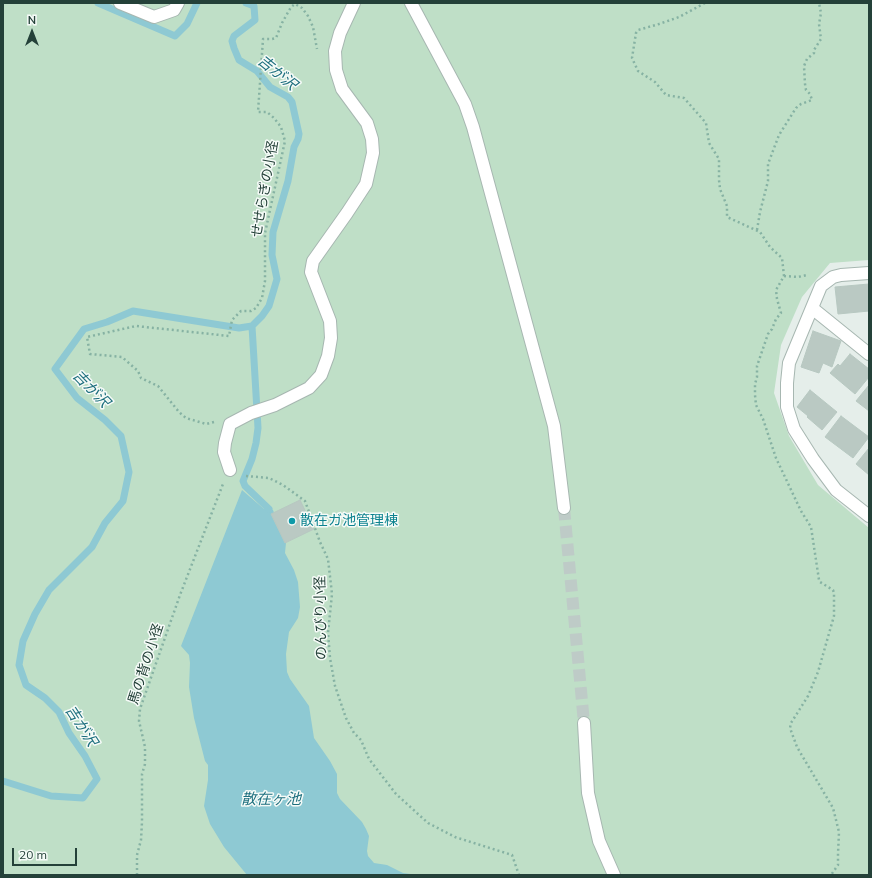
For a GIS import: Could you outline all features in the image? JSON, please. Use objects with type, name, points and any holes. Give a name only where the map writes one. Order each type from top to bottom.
[{"type":"street","points":[[120,3],[154,17],[174,10],[178,3]]},
{"type":"street","points":[[230,470],[224,452],[230,424],[251,413],[275,405],[309,388],[321,375],[328,356],[331,338],[330,321],[312,272],[313,261],[348,213],[366,184],[373,153],[372,139],[366,123],[342,89],[336,70],[335,51],[354,3]]},
{"type":"street","points":[[411,3],[465,104],[473,127],[554,426],[564,508]]},
{"type":"street","points":[[869,273],[833,277],[821,286],[789,363],[787,383],[787,406],[794,429],[836,490],[869,516]]},
{"type":"street","points":[[812,308],[869,354]]},
{"type":"street","points":[[584,723],[588,793],[599,841],[614,875]]},
{"type":"path","points":[[705,3],[679,17],[638,30],[636,33],[632,58],[638,71],[654,82],[666,95],[684,98],[706,123],[709,143],[718,158],[718,180],[727,206],[727,217],[760,232],[770,247],[782,258],[784,276],[776,290],[781,313],[768,334],[757,366],[758,377],[755,384],[756,405],[763,418],[776,458],[801,511],[811,527],[819,580],[833,590],[834,593],[834,616],[818,672],[808,696],[791,723],[790,728],[797,747],[833,808],[839,832],[838,865],[831,875]]},
{"type":"path","points":[[757,230],[768,181],[768,164],[779,135],[796,108],[801,104],[812,100],[810,94],[806,90],[804,66],[807,59],[814,53],[814,50],[821,39],[819,3]]},
{"type":"path","name":"せせらぎの小径","points":[[195,421],[186,418],[179,412],[158,386],[141,378],[138,371],[122,357],[90,354],[87,337],[136,326],[229,336],[232,320],[241,311],[251,311],[256,308],[262,298],[265,280],[265,233],[285,141],[281,127],[274,118],[267,112],[258,112],[263,39],[276,38],[282,23],[291,7],[295,4],[302,8],[308,16],[313,27],[318,49]]},
{"type":"path","name":"馬の背の小径","points":[[137,875],[137,855],[141,840],[142,822],[142,774],[145,764],[145,747],[139,721],[140,709],[180,595],[226,476],[230,470]]},
{"type":"path","name":"のんびり小径","points":[[230,470],[246,476],[269,478],[299,495],[305,501],[328,559],[332,594],[328,633],[330,658],[339,698],[346,718],[354,733],[361,740],[369,759],[396,794],[428,823],[455,837],[512,855],[518,875]]},
{"type":"green space","points":[[3,3],[869,3],[869,260],[830,263],[802,297],[781,345],[774,393],[789,436],[818,485],[869,528],[869,875],[3,875]]},
{"type":"water","name":"散在ヶ池","points":[[242,490],[264,509],[273,510],[286,543],[285,553],[294,570],[298,582],[300,607],[298,618],[289,632],[286,654],[287,672],[290,679],[309,706],[314,738],[337,774],[337,793],[340,799],[362,822],[366,829],[369,836],[367,851],[368,856],[374,863],[387,865],[403,873],[418,875],[247,875],[224,847],[210,824],[204,806],[208,780],[208,765],[205,761],[194,718],[189,687],[189,655],[181,646]]},
{"type":"building","points":[[869,284],[869,311],[838,314],[835,287]]},
{"type":"building","points":[[813,331],[841,341],[832,367],[823,363],[819,373],[801,367]]},
{"type":"building","points":[[850,354],[869,369],[869,377],[855,394],[830,373],[838,364],[840,366]]},
{"type":"building","points":[[869,385],[869,411],[856,401]]},
{"type":"building","points":[[810,390],[837,412],[822,430],[797,407]]},
{"type":"building","points":[[841,416],[869,437],[853,458],[825,437]]},
{"type":"building","points":[[869,448],[869,475],[856,464]]},
{"type":"building","name":"散在ガ池管理棟","points":[[300,500],[314,529],[285,543],[271,514]]},
{"type":"waterway","name":"吉が沢","points":[[98,3],[175,36],[187,24],[197,3]]},
{"type":"waterway","name":"吉が沢","points":[[3,781],[51,796],[83,798],[97,779],[85,756],[69,733],[59,712],[45,698],[26,685],[19,665],[23,641],[35,614],[49,590],[92,547],[105,523],[123,501],[129,472],[121,436],[105,420],[77,398],[55,369],[84,329],[107,322],[133,311],[239,328],[252,326],[269,306],[277,279],[272,255],[273,232],[288,181],[294,147],[299,134],[292,102],[288,97],[270,87],[257,71],[239,60],[234,48],[232,41],[234,36],[255,20],[254,6],[246,3]]},
{"type":"waterway","points":[[252,326],[258,428],[252,459],[243,481],[245,486],[269,509]]},
{"type":"tunnel","points":[[564,508],[584,723]]},
{"type":"place","name":"散在ガ池管理棟","points":[[292,521]]}]
